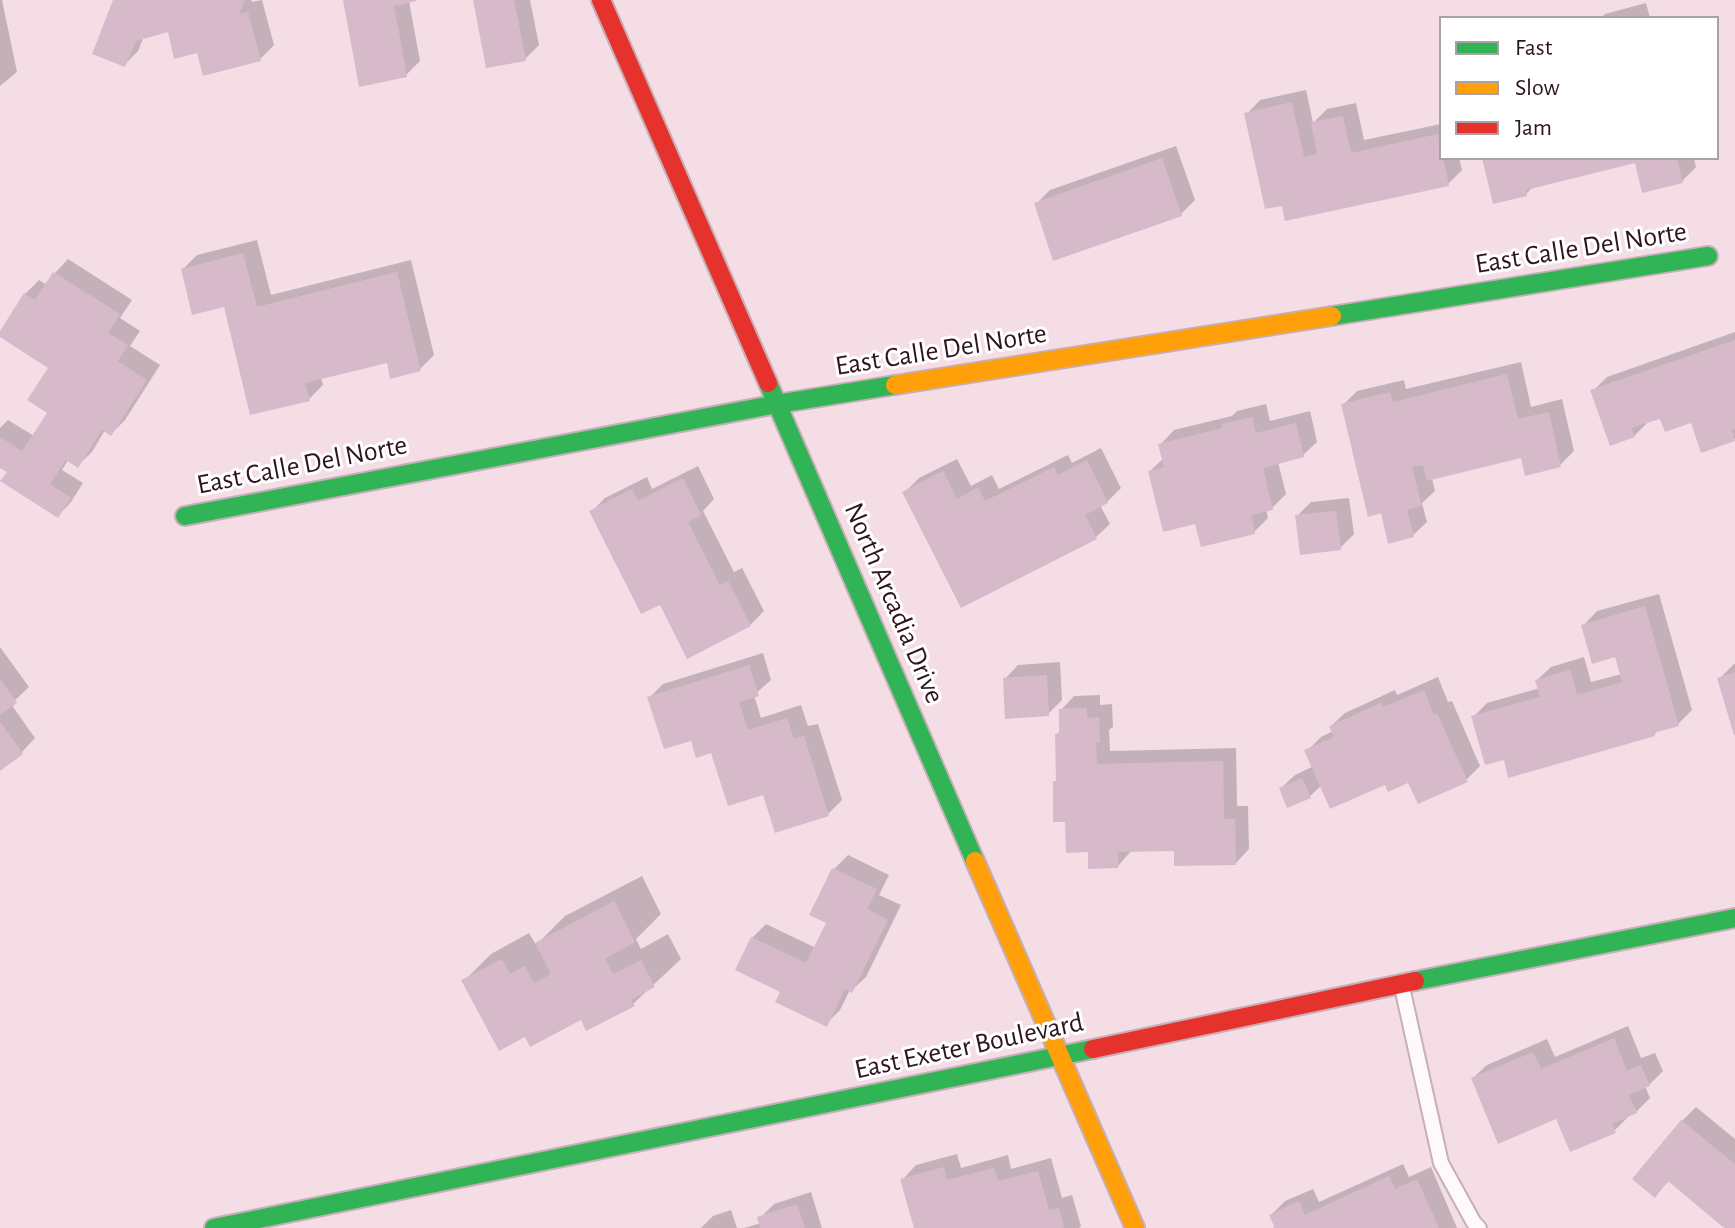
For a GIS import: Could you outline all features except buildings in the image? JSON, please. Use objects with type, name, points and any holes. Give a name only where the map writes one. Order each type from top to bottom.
[{"type":"street","name":"North Arcadia Drive","points":[[601,0],[1135,1228]]},
{"type":"street","name":"East Calle Del Norte","points":[[185,516],[777,404],[1708,256]]},
{"type":"street","name":"East Exeter Boulevard","points":[[214,1228],[1735,918]]},
{"type":"lane","points":[[1402,984],[1441,1163],[1479,1228]]},
{"type":"traffic: fast","points":[[1332,316],[1708,256]]},
{"type":"traffic: fast","points":[[768,383],[975,861]]},
{"type":"traffic: fast","points":[[185,516],[777,404],[895,385]]},
{"type":"traffic: fast","points":[[1415,981],[1735,918]]},
{"type":"traffic: fast","points":[[214,1228],[1093,1049]]},
{"type":"traffic: slow","points":[[895,385],[1332,316]]},
{"type":"traffic: slow","points":[[975,861],[1135,1228]]},
{"type":"traffic: jam","points":[[601,0],[768,383]]},
{"type":"traffic: jam","points":[[1093,1049],[1415,981]]}]
